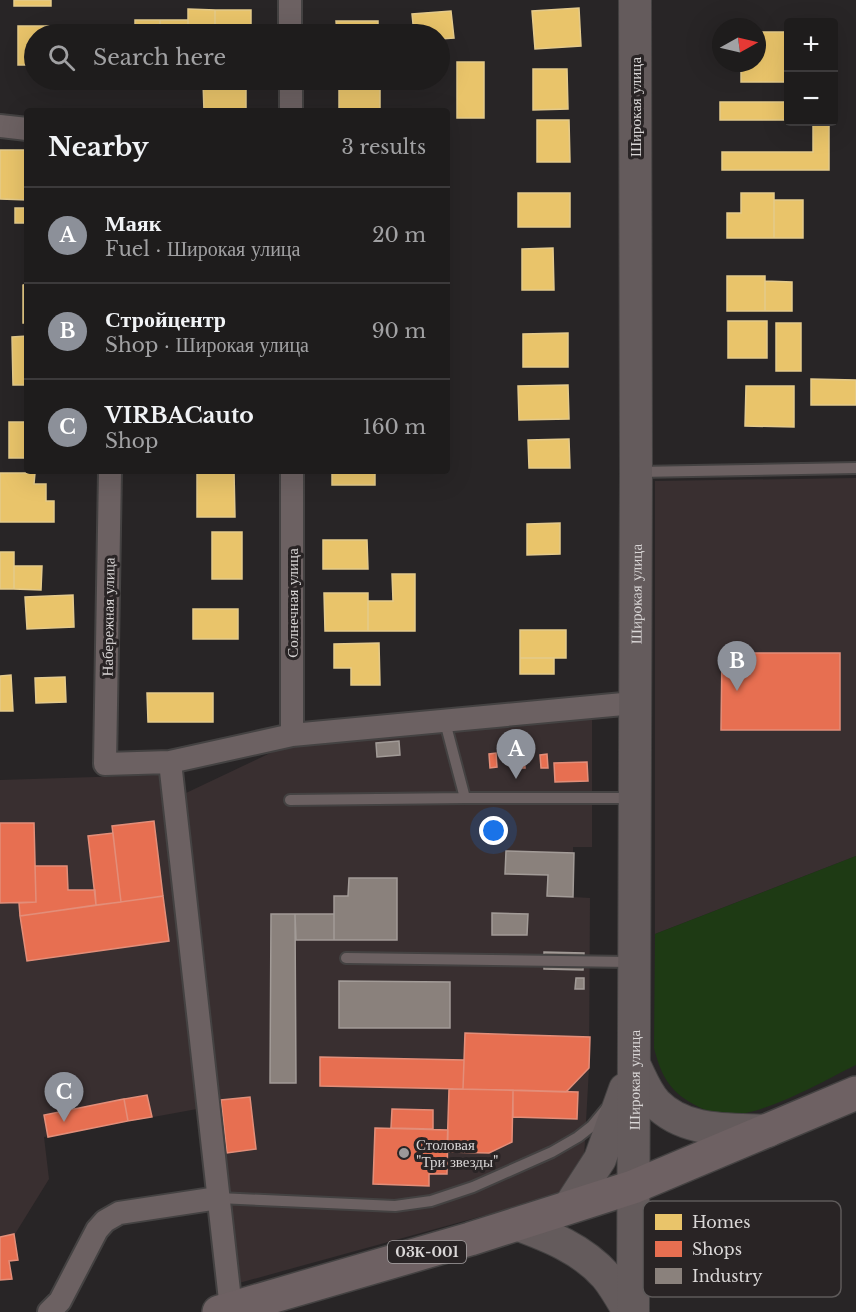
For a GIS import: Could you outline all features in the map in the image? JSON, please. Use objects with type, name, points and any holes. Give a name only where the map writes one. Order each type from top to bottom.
[{"type":"main road","name":"03К-001","points":[[225,1310],[633,1187],[856,1093]]},
{"type":"street","points":[[290,0],[290,24]]},
{"type":"street","name":"Широкая улица","points":[[631,1312],[633,1187],[624,1069],[634,1021],[635,0]]},
{"type":"street","points":[[291,90],[291,108]]},
{"type":"street","points":[[0,126],[24,129]]},
{"type":"street","name":"Набережная улица","points":[[110,474],[105,764],[170,762]]},
{"type":"street","name":"Солнечная улица","points":[[292,474],[292,735]]},
{"type":"street","points":[[225,1310],[219,1198],[170,762],[292,735],[634,703]]},
{"type":"street","points":[[624,1069],[646,1088],[656,1102],[670,1114],[688,1122],[709,1128],[768,1131]]},
{"type":"street","points":[[569,1207],[600,1159],[617,1114],[624,1069]]},
{"type":"street","points":[[49,1312],[60,1301],[97,1230],[105,1221],[119,1213],[219,1198]]},
{"type":"street","points":[[516,1224],[569,1246],[589,1261],[605,1276],[631,1312]]},
{"type":"lane","points":[[636,472],[856,468]]},
{"type":"lane","points":[[445,722],[465,798]]},
{"type":"lane","points":[[290,800],[634,798]]},
{"type":"lane","points":[[346,958],[634,962]]},
{"type":"lane","points":[[219,1198],[395,1206],[451,1196],[552,1152],[578,1137],[604,1113],[624,1069]]},
{"type":"shaded area","points":[[856,478],[856,856],[655,934],[655,481]]},
{"type":"shaded area","points":[[592,719],[592,847],[573,847],[573,897],[590,898],[589,1068],[584,1158],[570,1192],[239,1283],[186,793],[283,747]]},
{"type":"shaded area","points":[[159,775],[197,1109],[44,1137],[49,1179],[15,1234],[18,1260],[9,1262],[12,1279],[0,1280],[0,780]]},
{"type":"green space","points":[[856,856],[856,1065],[795,1096],[746,1113],[725,1115],[714,1113],[688,1101],[665,1078],[654,1048],[655,934]]},
{"type":"building: Homes","points":[[14,0],[51,0],[51,6],[14,6]]},
{"type":"building: Homes","points":[[579,8],[581,46],[535,49],[532,11]]},
{"type":"building: Homes","points":[[188,9],[215,10],[215,24],[188,24]]},
{"type":"building: Homes","points":[[215,10],[251,10],[251,24],[215,24]]},
{"type":"building: Homes","points":[[451,11],[454,38],[450,38],[450,24],[413,24],[412,14]]},
{"type":"building: Homes","points":[[135,20],[160,20],[160,24],[135,24]]},
{"type":"building: Homes","points":[[160,20],[188,20],[188,24],[160,24]]},
{"type":"building: Homes","points":[[336,21],[378,21],[378,24],[336,24]]},
{"type":"building: Homes","points":[[18,26],[24,26],[24,65],[18,65]]},
{"type":"building: Homes","points":[[766,32],[784,32],[784,82],[741,82],[741,72],[766,72]]},
{"type":"building: Homes","points":[[457,62],[484,62],[484,118],[457,118]]},
{"type":"building: Homes","points":[[533,69],[567,69],[568,109],[533,110]]},
{"type":"building: Homes","points":[[203,90],[246,90],[246,108],[204,108]]},
{"type":"building: Homes","points":[[339,90],[380,90],[380,108],[339,108]]},
{"type":"building: Homes","points":[[720,102],[784,102],[784,120],[720,120]]},
{"type":"building: Homes","points":[[537,120],[569,120],[570,162],[537,162]]},
{"type":"building: Homes","points":[[813,126],[829,126],[829,170],[722,170],[722,152],[813,152]]},
{"type":"building: Homes","points":[[0,150],[24,150],[24,200],[0,199]]},
{"type":"building: Homes","points":[[518,193],[570,193],[570,227],[518,227]]},
{"type":"building: Homes","points":[[741,193],[774,193],[774,238],[727,238],[727,213],[741,213]]},
{"type":"building: Homes","points":[[774,200],[803,200],[803,238],[774,238]]},
{"type":"building: Homes","points":[[15,208],[24,208],[24,223],[15,223]]},
{"type":"building: Homes","points":[[553,248],[554,290],[522,290],[522,249]]},
{"type":"building: Homes","points":[[727,276],[765,276],[765,311],[727,311]]},
{"type":"building: Homes","points":[[765,281],[792,282],[792,311],[765,311]]},
{"type":"building: Homes","points":[[24,285],[24,323],[23,323]]},
{"type":"building: Homes","points":[[728,321],[767,321],[767,358],[728,358]]},
{"type":"building: Homes","points":[[776,323],[801,323],[801,371],[776,371]]},
{"type":"building: Homes","points":[[568,333],[568,367],[523,367],[523,334]]},
{"type":"building: Homes","points":[[24,336],[24,385],[13,385],[12,337]]},
{"type":"building: Homes","points":[[811,379],[856,380],[856,405],[811,405]]},
{"type":"building: Homes","points":[[568,385],[569,419],[519,420],[518,386]]},
{"type":"building: Homes","points":[[746,386],[794,386],[794,427],[745,426]]},
{"type":"building: Homes","points":[[9,422],[24,422],[24,458],[9,458]]},
{"type":"building: Homes","points":[[569,439],[570,468],[529,468],[528,440]]},
{"type":"building: Homes","points":[[0,473],[35,474],[34,484],[46,484],[46,501],[54,501],[54,522],[0,522]]},
{"type":"building: Homes","points":[[197,474],[234,474],[235,517],[197,517]]},
{"type":"building: Homes","points":[[332,474],[375,474],[375,485],[332,485]]},
{"type":"building: Homes","points":[[560,523],[560,554],[527,555],[527,524]]},
{"type":"building: Homes","points":[[212,532],[242,532],[242,579],[212,579]]},
{"type":"building: Homes","points":[[323,540],[367,540],[368,569],[323,569]]},
{"type":"building: Homes","points":[[0,552],[14,552],[14,589],[0,589]]},
{"type":"building: Homes","points":[[14,566],[42,566],[41,590],[14,589]]},
{"type":"building: Homes","points":[[392,574],[415,574],[415,631],[368,631],[368,601],[393,601]]},
{"type":"building: Homes","points":[[324,593],[368,593],[368,631],[325,631]]},
{"type":"building: Homes","points":[[73,595],[74,627],[27,629],[25,597]]},
{"type":"building: Homes","points":[[193,609],[238,609],[238,639],[193,639]]},
{"type":"building: Homes","points":[[520,630],[566,630],[566,658],[520,658]]},
{"type":"building: Homes","points":[[379,643],[380,685],[351,685],[351,668],[334,668],[334,644]]},
{"type":"building: Homes","points":[[520,658],[554,658],[554,674],[520,674]]},
{"type":"building: Homes","points":[[11,675],[13,711],[0,711],[0,676]]},
{"type":"building: Homes","points":[[65,677],[66,702],[36,703],[35,678]]},
{"type":"building: Homes","points":[[147,693],[213,693],[213,722],[148,722]]},
{"type":"building: Shops","points":[[722,653],[840,653],[840,730],[721,730]]},
{"type":"building: Shops","points":[[496,753],[497,767],[490,768],[489,754]]},
{"type":"building: Shops","points":[[517,754],[524,754],[525,768],[518,768]]},
{"type":"building: Shops","points":[[547,754],[548,768],[541,768],[540,755]]},
{"type":"building: Shops","points":[[587,762],[588,781],[555,782],[554,763]]},
{"type":"building: Shops","points":[[154,821],[163,896],[121,902],[112,826]]},
{"type":"building: Shops","points":[[0,823],[34,823],[36,902],[0,903]]},
{"type":"building: Shops","points":[[113,833],[121,902],[96,905],[88,836]]},
{"type":"building: Shops","points":[[35,866],[67,866],[68,890],[95,890],[96,905],[20,916],[19,903],[36,902]]},
{"type":"building: Shops","points":[[163,896],[169,941],[27,961],[20,916]]},
{"type":"building: Shops","points":[[465,1033],[590,1037],[589,1068],[566,1092],[463,1089]]},
{"type":"building: Shops","points":[[320,1057],[464,1060],[463,1089],[320,1086]]},
{"type":"building: Shops","points":[[449,1089],[513,1090],[512,1142],[489,1153],[447,1152]]},
{"type":"building: Shops","points":[[513,1090],[578,1092],[577,1119],[513,1117]]},
{"type":"building: Shops","points":[[147,1095],[152,1117],[128,1121],[124,1099]]},
{"type":"building: Shops","points":[[250,1097],[256,1149],[227,1153],[221,1100]]},
{"type":"building: Shops","points":[[124,1099],[128,1121],[48,1137],[44,1115]]},
{"type":"building: Shops","points":[[392,1109],[433,1110],[433,1129],[391,1128]]},
{"type":"building: Shops","points":[[375,1128],[448,1130],[447,1174],[429,1174],[429,1186],[373,1184]]},
{"type":"building: Shops","points":[[14,1234],[18,1260],[9,1261],[12,1279],[0,1280],[0,1237]]},
{"type":"building: Industry","points":[[399,741],[400,755],[377,757],[376,743]]},
{"type":"building: Industry","points":[[506,851],[574,853],[573,897],[547,896],[548,875],[505,874]]},
{"type":"building: Industry","points":[[349,878],[397,878],[397,940],[334,940],[334,896],[348,896]]},
{"type":"building: Industry","points":[[492,913],[528,914],[527,935],[492,935]]},
{"type":"building: Industry","points":[[271,914],[295,914],[296,1083],[270,1083]]},
{"type":"building: Industry","points":[[295,914],[334,914],[334,940],[296,940]]},
{"type":"building: Industry","points":[[544,952],[584,953],[583,970],[544,969]]},
{"type":"building: Industry","points":[[576,978],[584,978],[584,989],[575,989]]},
{"type":"building: Industry","points":[[339,981],[450,982],[450,1028],[339,1028]]},
{"type":"place","name":"Стройцентр","points":[[737,691]]},
{"type":"place","name":"Маяк","points":[[516,779]]},
{"type":"place","name":"VIRBACauto","points":[[64,1122]]},
{"type":"place","name":"Столовая \"Три звезды\"","points":[[404,1153]]}]
